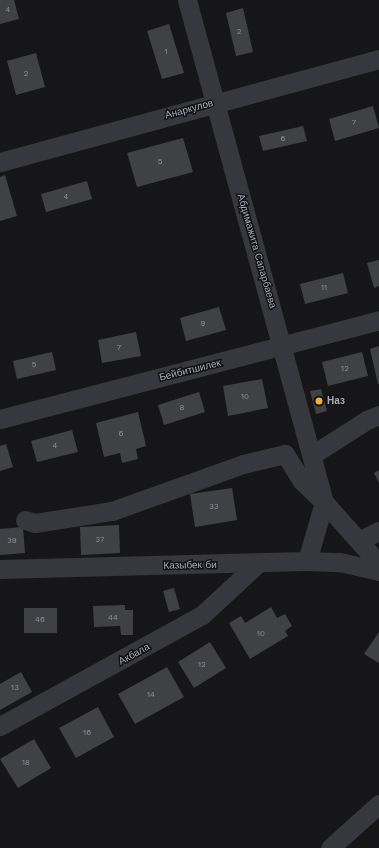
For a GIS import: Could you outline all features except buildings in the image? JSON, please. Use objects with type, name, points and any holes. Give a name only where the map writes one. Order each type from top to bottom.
[{"type":"street","name":"Абдимажита Сапарбаева","points":[[187,0],[283,346],[324,502]]},
{"type":"street","name":"Анаркулов","points":[[1,156],[215,102],[379,58]]},
{"type":"street","name":"Бейбитшилек","points":[[0,419],[379,320]]},
{"type":"street","points":[[312,455],[367,420],[379,415]]},
{"type":"street","points":[[25,520],[35,523],[112,511],[279,453],[285,454],[302,481],[324,502],[379,564]]},
{"type":"street","points":[[307,561],[324,502]]},
{"type":"street","points":[[359,541],[379,531]]},
{"type":"street","name":"Казыбек би","points":[[0,569],[256,564],[307,561],[340,562],[379,571]]},
{"type":"street","name":"Акбала","points":[[0,726],[202,615],[256,564]]},
{"type":"street","points":[[330,848],[379,804]]},
{"type":"place","name":"Наз","points":[[319,401]]}]
